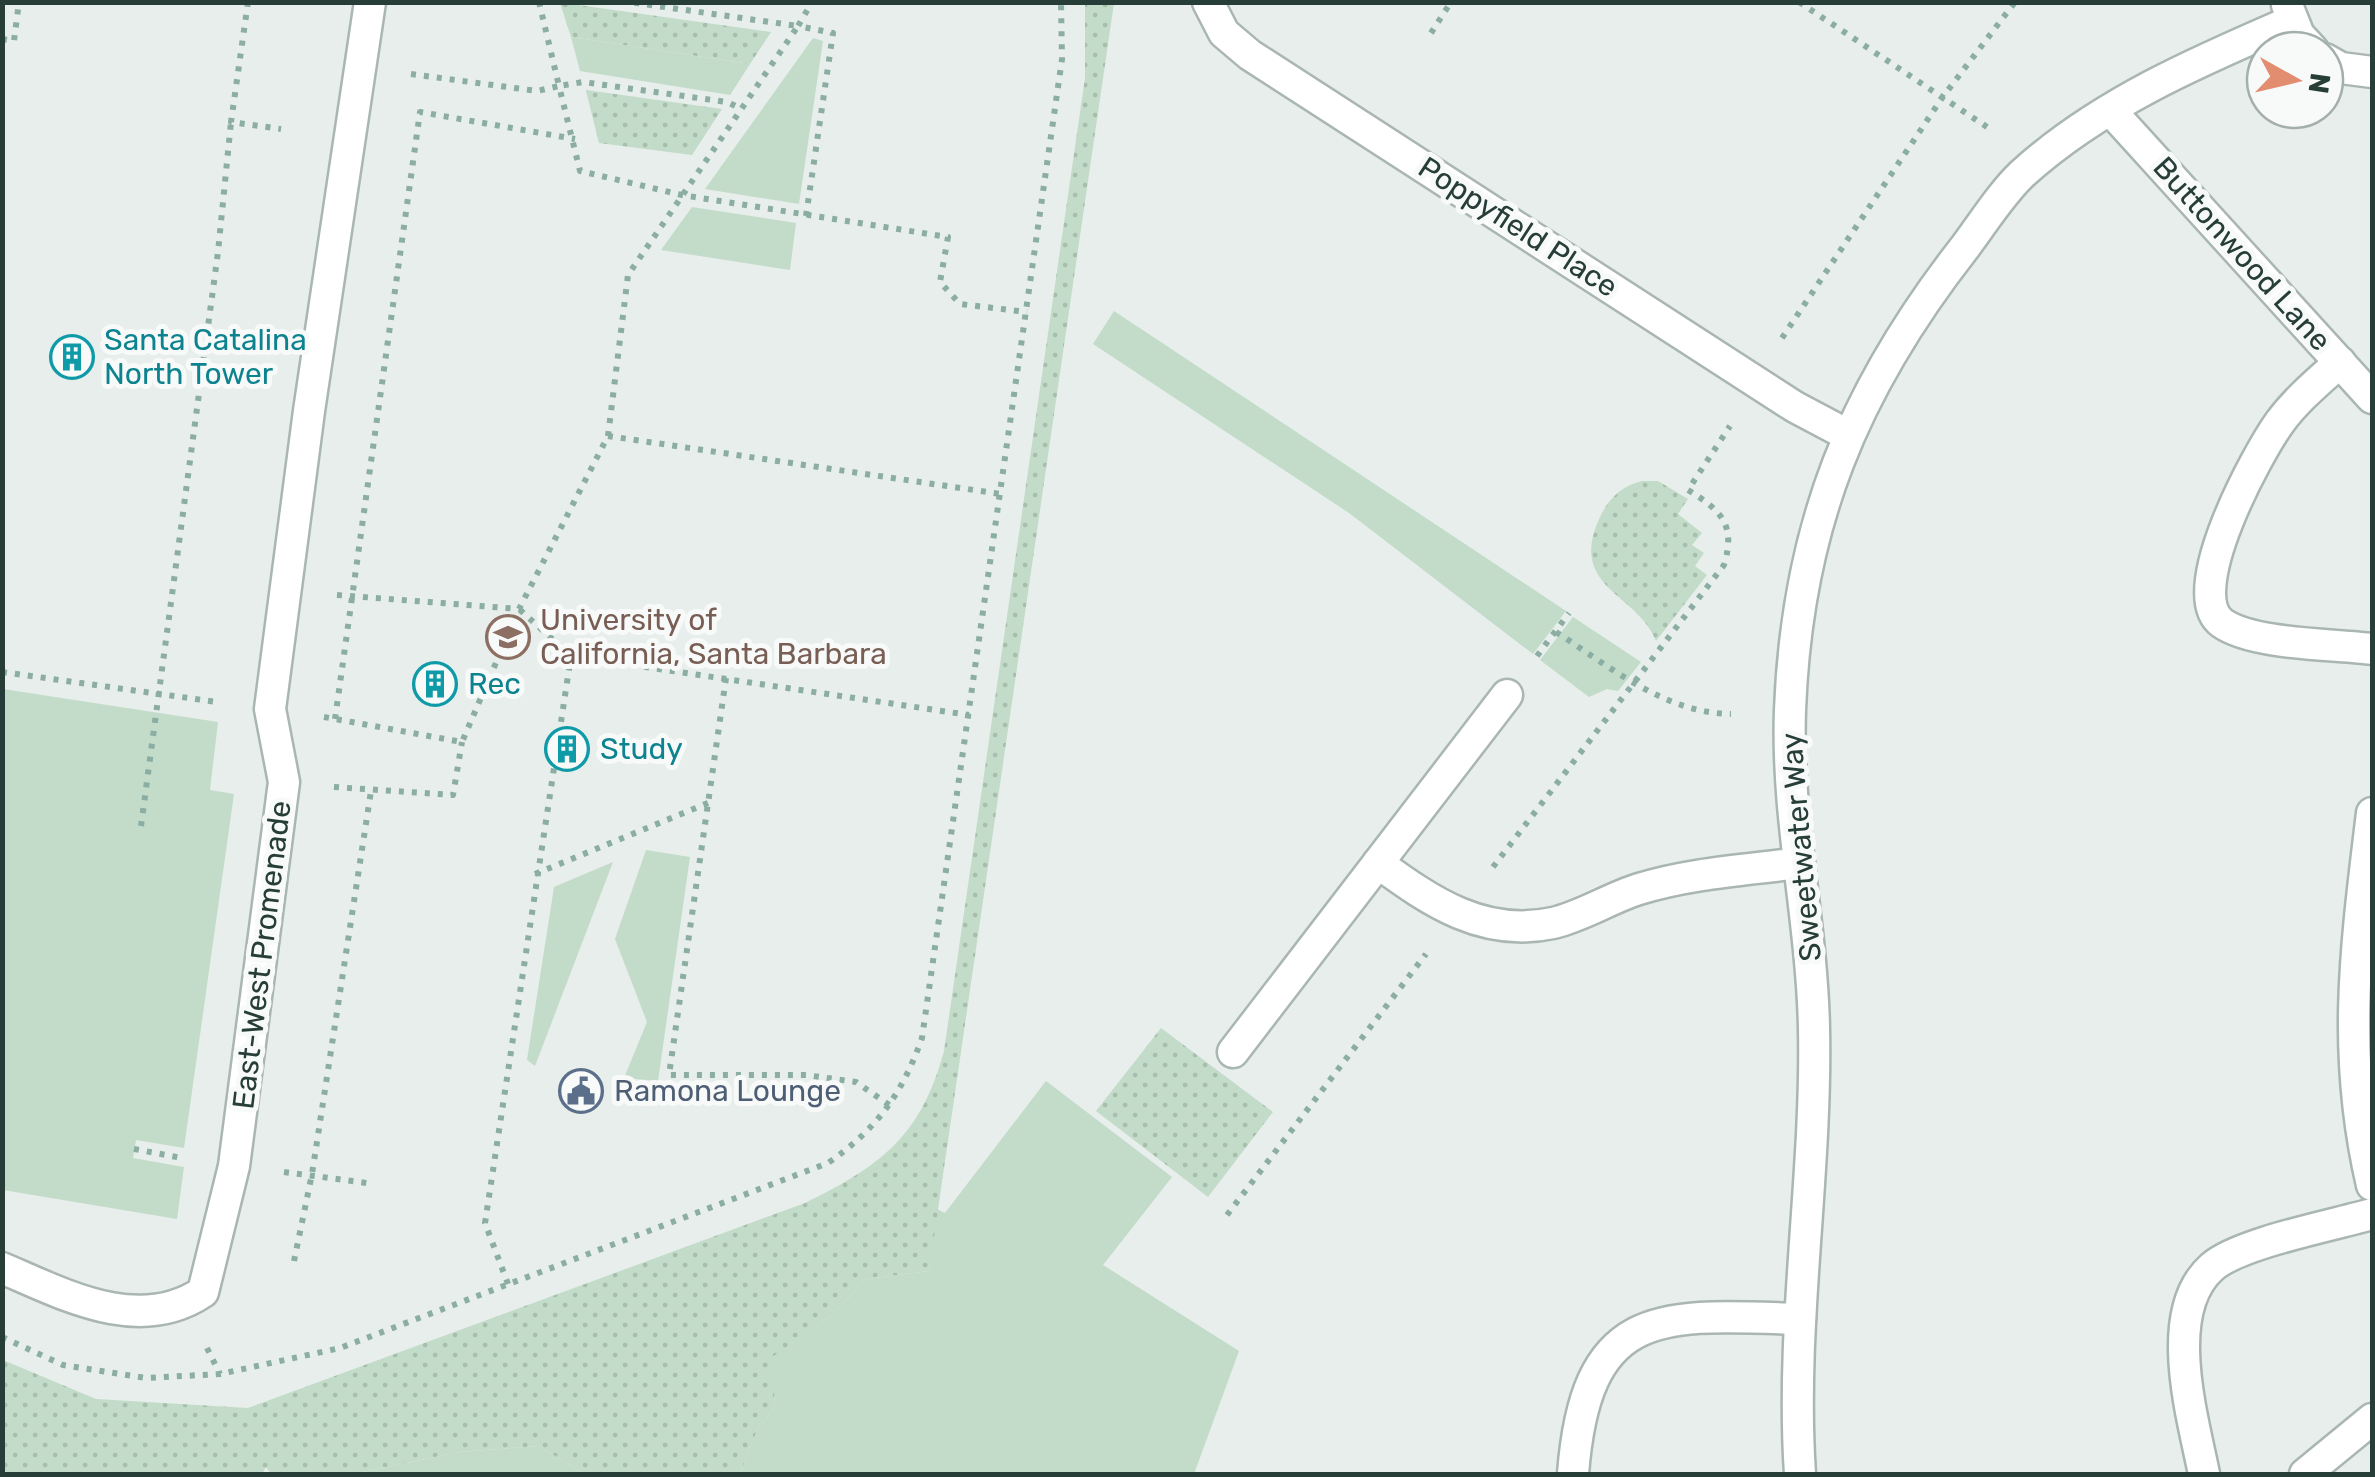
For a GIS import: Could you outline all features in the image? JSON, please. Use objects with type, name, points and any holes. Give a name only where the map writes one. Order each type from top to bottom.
[{"type":"street","name":"East-West Promenade","points":[[2,1268],[59,1292],[130,1312],[172,1309],[203,1292],[234,1166],[284,782],[270,709],[308,411],[370,2]]},
{"type":"street","name":"Poppyfield Place","points":[[1208,2],[1224,34],[1250,55],[1795,407],[1846,434]]},
{"type":"street","name":"Sweetwater Way","points":[[1800,1474],[1800,1320],[1814,1049],[1813,965],[1799,863],[1790,714],[1794,642],[1820,509],[1846,434],[1919,305],[2020,176],[2160,81],[2289,12]]},
{"type":"street","points":[[2345,69],[2372,72]]},
{"type":"street","name":"Buttonwood Lane","points":[[2111,111],[2372,398]]},
{"type":"street","points":[[2340,362],[2278,424],[2226,524],[2208,580],[2208,601],[2222,623],[2245,633],[2372,649]]},
{"type":"street","points":[[1233,1052],[1506,696]]},
{"type":"street","points":[[2372,814],[2351,1031],[2360,1134],[2372,1184]]},
{"type":"street","points":[[1378,862],[1431,902],[1486,923],[1513,926],[1554,923],[1638,889],[1678,878],[1799,863]]},
{"type":"street","points":[[2204,1474],[2184,1358],[2184,1331],[2198,1282],[2226,1258],[2372,1214]]},
{"type":"street","points":[[1573,1474],[1589,1388],[1599,1368],[1634,1334],[1659,1321],[1709,1316],[1800,1320]]},
{"type":"street","points":[[2306,1474],[2372,1419]]},
{"type":"path","points":[[2,39],[14,40],[20,2]]},
{"type":"path","points":[[142,826],[248,2]]},
{"type":"path","points":[[539,2],[580,171],[682,195],[948,236],[940,282],[960,304],[1027,312]]},
{"type":"path","points":[[629,2],[833,33],[806,216]]},
{"type":"path","points":[[314,785],[454,795],[462,742],[519,609],[608,436],[628,274],[812,2]]},
{"type":"path","points":[[2,1338],[63,1365],[146,1378],[220,1374],[340,1348],[828,1163],[863,1138],[892,1107],[922,1038],[1062,59],[1060,2]]},
{"type":"path","points":[[1431,33],[1451,2]]},
{"type":"path","points":[[1799,2],[1987,126]]},
{"type":"path","points":[[1778,343],[1942,98],[2015,2]]},
{"type":"path","points":[[406,73],[537,91],[583,82],[727,102],[742,110]]},
{"type":"path","points":[[335,719],[420,112],[575,138]]},
{"type":"path","points":[[231,122],[281,129]]},
{"type":"path","points":[[1490,870],[1724,565],[1731,543],[1728,524],[1718,509],[1688,490],[1733,421]]},
{"type":"path","points":[[608,436],[1001,494]]},
{"type":"path","points":[[334,594],[352,599],[519,609],[571,656],[969,715]]},
{"type":"path","points":[[1536,657],[1569,613]]},
{"type":"path","points":[[1556,632],[1634,682],[1686,708],[1731,714]]},
{"type":"path","points":[[508,1284],[485,1223],[571,656]]},
{"type":"path","points":[[2,672],[235,705]]},
{"type":"path","points":[[726,678],[670,1074],[806,1074],[840,1079],[856,1082],[892,1107]]},
{"type":"path","points":[[318,716],[462,742]]},
{"type":"path","points":[[294,1261],[312,1174],[371,791]]},
{"type":"path","points":[[535,874],[709,803]]},
{"type":"path","points":[[1227,1215],[1426,953]]},
{"type":"path","points":[[134,1149],[189,1159]]},
{"type":"path","points":[[280,1171],[367,1183]]},
{"type":"green space","points":[[560,3],[771,32],[750,64],[571,37]]},
{"type":"green space","points":[[1085,3],[1114,3],[929,1271],[866,1279],[829,1318],[772,1357],[775,1407],[757,1430],[740,1474],[584,1474],[539,1446],[459,1452],[354,1474],[271,1474],[266,1467],[262,1474],[3,1474],[3,1360],[96,1399],[248,1408],[805,1203],[856,1176],[910,1127],[935,1080],[944,1051],[1085,78]]},
{"type":"green space","points":[[571,37],[750,64],[730,95],[580,71]]},
{"type":"green space","points":[[813,38],[823,41],[799,204],[705,189]]},
{"type":"green space","points":[[586,90],[722,109],[692,155],[599,143]]},
{"type":"green space","points":[[692,207],[796,223],[790,270],[661,250]]},
{"type":"green space","points":[[1114,311],[1566,611],[1533,654],[1349,513],[1093,344]]},
{"type":"green space","points":[[1642,481],[1658,481],[1688,499],[1678,514],[1702,533],[1692,545],[1704,553],[1695,566],[1707,575],[1656,641],[1635,611],[1608,587],[1592,559],[1592,539],[1601,515],[1623,489]]},
{"type":"green space","points":[[1573,617],[1641,662],[1618,691],[1607,689],[1589,697],[1540,660]]},
{"type":"green space","points":[[3,689],[218,722],[210,790],[234,794],[184,1148],[136,1140],[133,1158],[184,1167],[177,1219],[3,1190]]},
{"type":"green space","points":[[646,850],[690,857],[658,1081],[624,1078],[647,1022],[615,939]]},
{"type":"green space","points":[[613,862],[535,1066],[527,1060],[554,887]]},
{"type":"green space","points":[[1161,1028],[1273,1112],[1208,1197],[1096,1111]]},
{"type":"green space","points":[[1046,1081],[1172,1177],[1103,1265],[1239,1351],[1194,1474],[740,1474],[757,1430],[775,1407],[771,1357],[829,1318],[866,1279],[929,1271],[937,1209],[945,1213]]},
{"type":"green space","points":[[539,1446],[584,1474],[354,1474],[459,1452]]},
{"type":"place","name":"Santa Catalina North Tower","points":[[72,357]]},
{"type":"place","name":"University of California, Santa Barbara","points":[[508,637]]},
{"type":"place","name":"Rec","points":[[435,684]]},
{"type":"place","name":"Study","points":[[567,749]]},
{"type":"place","name":"Ramona Lounge","points":[[581,1091]]}]
